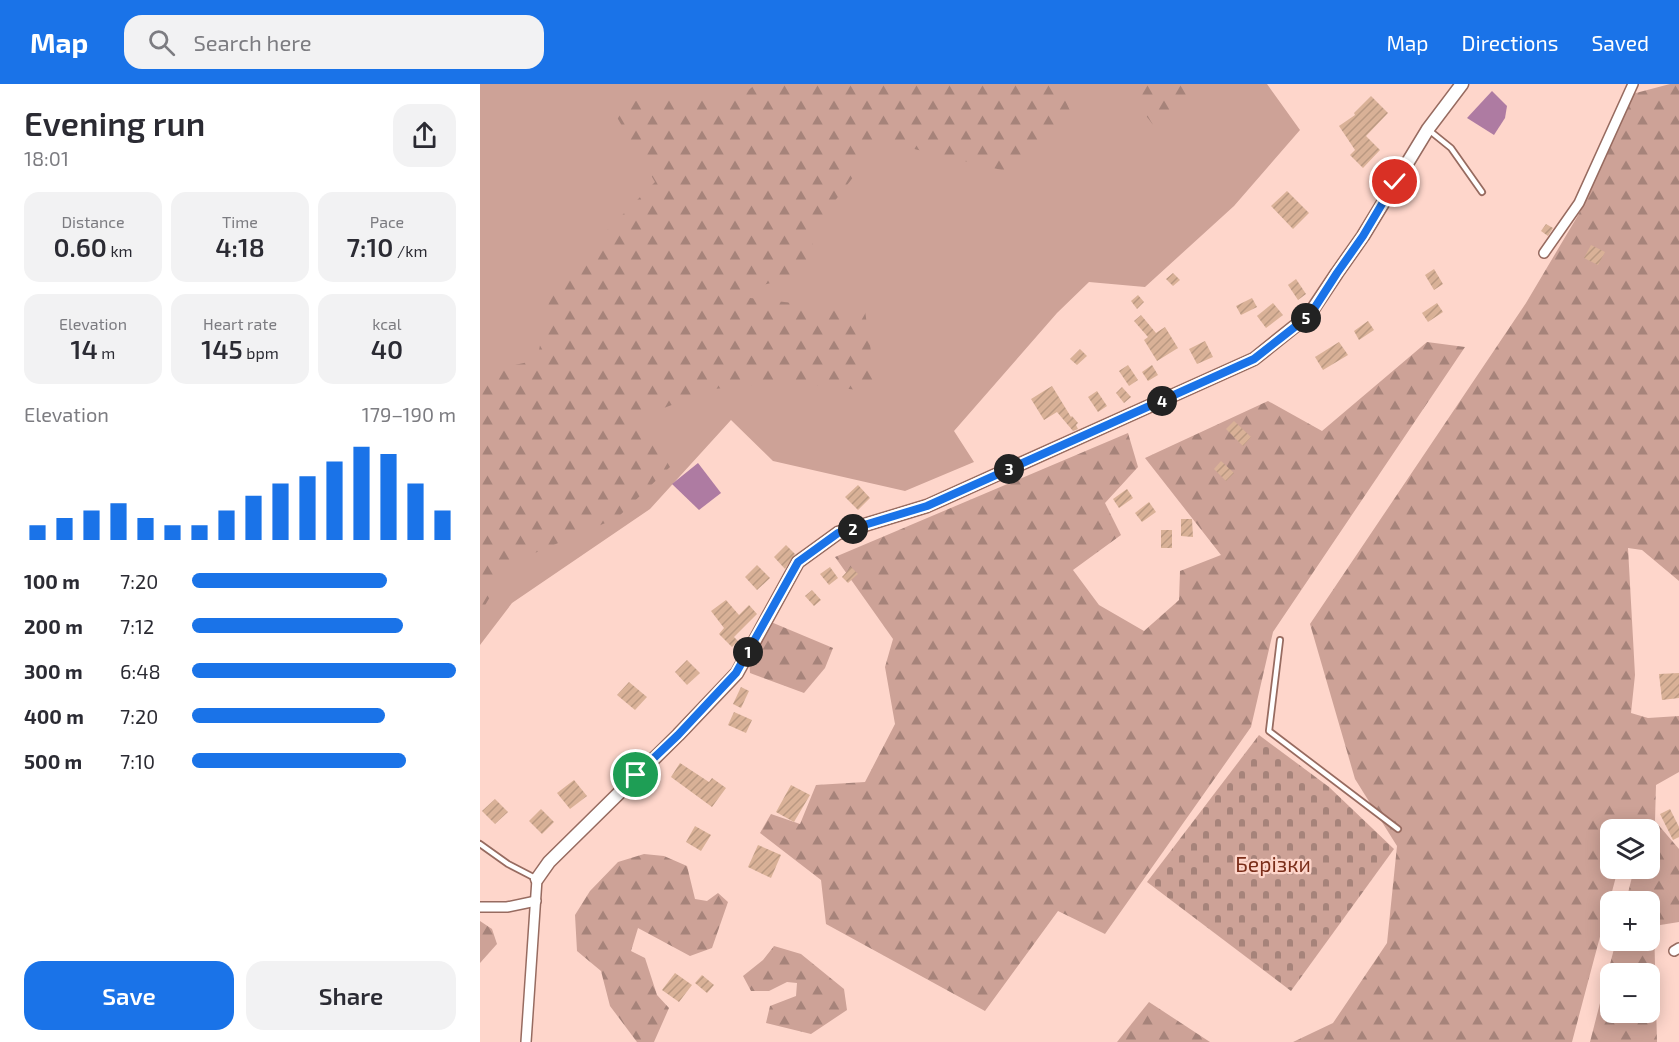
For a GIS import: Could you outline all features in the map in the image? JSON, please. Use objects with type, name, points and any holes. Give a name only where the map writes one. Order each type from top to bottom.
[{"type":"street","points":[[526,1042],[537,879],[549,862],[678,735],[736,673],[798,562],[838,533],[927,506],[1254,359],[1310,315],[1363,236],[1428,129],[1462,84]]},
{"type":"street","points":[[1544,253],[1580,203],[1633,84]]},
{"type":"street","points":[[480,907],[507,907],[536,901]]},
{"type":"lane","points":[[1428,129],[1451,147],[1482,192]]},
{"type":"lane","points":[[1280,640],[1269,731],[1398,829]]},
{"type":"lane","points":[[480,844],[508,864],[537,879]]},
{"type":"green space","points":[[480,84],[1267,84],[1300,130],[1234,206],[1145,287],[1089,282],[1057,313],[954,431],[974,462],[905,491],[773,461],[731,420],[650,509],[512,603],[480,645]]},
{"type":"green space","points":[[756,84],[1058,84],[1071,113],[1014,173],[881,141],[817,224],[806,274],[723,295],[865,311],[877,392],[784,382],[714,389],[640,417],[670,467],[617,518],[509,564],[480,614],[480,373],[537,360],[552,286],[655,182],[608,102],[740,97]]},
{"type":"green space","points":[[1122,84],[1193,84],[1160,134]]},
{"type":"green space","points":[[1670,84],[1679,84],[1679,581],[1642,550],[1628,548],[1635,675],[1631,713],[1648,718],[1679,716],[1679,772],[1656,785],[1655,819],[1600,819],[1600,879],[1615,879],[1612,891],[1600,891],[1600,937],[1572,1042],[1293,1042],[1333,1023],[1387,943],[1397,846],[1355,779],[1310,624],[1526,303],[1580,212],[1632,94]]},
{"type":"green space","points":[[1427,342],[1465,347],[1273,632],[1251,727],[1105,934],[1058,911],[985,1011],[826,924],[821,880],[760,833],[771,814],[800,824],[816,785],[865,782],[895,724],[885,667],[893,639],[835,557],[1128,433],[1138,467],[1105,503],[1121,535],[1073,570],[1099,605],[1144,631],[1179,600],[1180,571],[1221,555],[1145,458],[1268,401],[1322,431]]},
{"type":"green space","points":[[771,622],[833,648],[825,668],[804,693],[750,673],[749,660]]},
{"type":"green space","name":"Берізки","points":[[1259,735],[1329,787],[1394,849],[1291,991],[1147,882]]},
{"type":"green space","points":[[1660,827],[1679,849],[1679,922],[1660,925],[1660,891],[1628,891],[1632,879],[1660,879]]},
{"type":"green space","points":[[644,854],[664,856],[687,866],[695,899],[707,901],[718,893],[728,902],[712,948],[690,956],[638,928],[631,951],[645,958],[657,995],[669,1008],[654,1042],[637,1042],[610,1006],[601,971],[577,951],[575,915],[590,891],[618,862]]},
{"type":"green space","points":[[480,921],[492,929],[497,944],[480,963]]},
{"type":"green space","points":[[774,946],[801,954],[844,989],[847,1010],[811,1034],[766,1023],[770,1006],[796,996],[797,983],[787,982],[769,991],[751,991],[743,976],[763,960]]},
{"type":"green space","points":[[1613,951],[1655,951],[1655,963],[1610,963]]},
{"type":"green space","points":[[1149,1002],[1210,1042],[1117,1042]]},
{"type":"green space","points":[[1600,1003],[1600,1023],[1657,1023],[1657,1042],[1590,1042]]},
{"type":"shaded area","points":[[1492,91],[1507,106],[1505,118],[1494,135],[1467,118]]},
{"type":"shaded area","points":[[698,463],[721,493],[699,510],[672,484]]},
{"type":"building","points":[[1371,96],[1388,113],[1366,136],[1380,150],[1363,168],[1350,155],[1355,150],[1339,126],[1355,115],[1354,113]]},
{"type":"building","points":[[1287,191],[1309,213],[1293,229],[1271,206]]},
{"type":"building","points":[[1546,224],[1553,228],[1548,236],[1541,231]]},
{"type":"building","points":[[1591,245],[1605,252],[1598,265],[1584,258]]},
{"type":"building","points":[[1434,269],[1443,284],[1434,290],[1425,275]]},
{"type":"building","points":[[1173,273],[1180,280],[1173,286],[1166,279]]},
{"type":"building","points":[[1296,279],[1306,294],[1298,300],[1288,285]]},
{"type":"building","points":[[1138,295],[1144,302],[1137,309],[1131,301]]},
{"type":"building","points":[[1252,298],[1257,307],[1241,315],[1236,306]]},
{"type":"building","points":[[1273,303],[1283,315],[1266,328],[1257,316]]},
{"type":"building","points":[[1437,303],[1443,312],[1428,322],[1422,313]]},
{"type":"building","points":[[1141,315],[1156,333],[1165,327],[1178,348],[1157,361],[1144,340],[1148,337],[1134,321]]},
{"type":"building","points":[[1368,321],[1374,330],[1359,340],[1354,331]]},
{"type":"building","points":[[1205,341],[1213,357],[1197,364],[1189,349]]},
{"type":"building","points":[[1339,342],[1348,355],[1323,370],[1315,357]]},
{"type":"building","points":[[1080,349],[1087,356],[1077,365],[1070,359]]},
{"type":"building","points":[[1128,365],[1138,380],[1129,386],[1119,371]]},
{"type":"building","points":[[1152,365],[1158,375],[1148,381],[1142,372]]},
{"type":"building","points":[[1052,386],[1071,417],[1078,423],[1076,425],[1078,429],[1073,431],[1057,412],[1044,420],[1031,399]]},
{"type":"building","points":[[1122,387],[1131,397],[1124,403],[1116,393]]},
{"type":"building","points":[[1097,391],[1107,406],[1098,412],[1088,397]]},
{"type":"building","points":[[1234,421],[1251,437],[1243,446],[1226,429]]},
{"type":"building","points":[[1221,461],[1234,473],[1226,481],[1214,469]]},
{"type":"building","points":[[858,485],[870,498],[858,510],[845,497]]},
{"type":"building","points":[[1127,489],[1133,498],[1119,508],[1113,499]]},
{"type":"building","points":[[1149,502],[1156,512],[1142,522],[1135,513]]},
{"type":"building","points":[[1181,519],[1192,519],[1193,537],[1181,536]]},
{"type":"building","points":[[1161,530],[1172,530],[1172,548],[1161,548]]},
{"type":"building","points":[[786,545],[795,554],[785,569],[774,557]]},
{"type":"building","points":[[757,565],[770,578],[757,590],[745,577]]},
{"type":"building","points":[[830,567],[838,578],[829,585],[820,574]]},
{"type":"building","points":[[851,567],[858,574],[848,583],[842,577]]},
{"type":"building","points":[[812,590],[821,600],[814,606],[805,596]]},
{"type":"building","points":[[726,600],[739,615],[749,605],[757,614],[734,637],[738,641],[732,647],[719,634],[724,628],[711,611]]},
{"type":"building","points":[[687,660],[700,673],[687,685],[675,672]]},
{"type":"building","points":[[1679,673],[1679,698],[1662,700],[1659,674]]},
{"type":"building","points":[[629,682],[647,697],[635,710],[617,695]]},
{"type":"building","points":[[741,687],[749,691],[741,708],[733,704]]},
{"type":"building","points":[[734,712],[752,720],[746,733],[728,725]]},
{"type":"building","points":[[680,763],[709,782],[712,778],[726,788],[712,807],[671,777]]},
{"type":"building","points":[[574,780],[587,796],[570,809],[557,793]]},
{"type":"building","points":[[791,785],[810,795],[794,822],[776,812]]},
{"type":"building","points":[[495,799],[508,812],[495,824],[482,811]]},
{"type":"building","points":[[541,809],[554,822],[542,834],[529,821]]},
{"type":"building","points":[[1670,809],[1679,827],[1679,837],[1673,840],[1660,814]]},
{"type":"building","points":[[695,826],[711,835],[701,851],[686,842]]},
{"type":"building","points":[[758,845],[781,855],[771,878],[748,867]]},
{"type":"building","points":[[675,973],[692,985],[679,1002],[662,990]]},
{"type":"building","points":[[702,975],[714,985],[707,993],[695,983]]},
{"type":"route","points":[[636,775],[678,735],[736,673],[798,562],[838,533],[927,506],[1254,359],[1310,315],[1363,236],[1395,182]]}]
